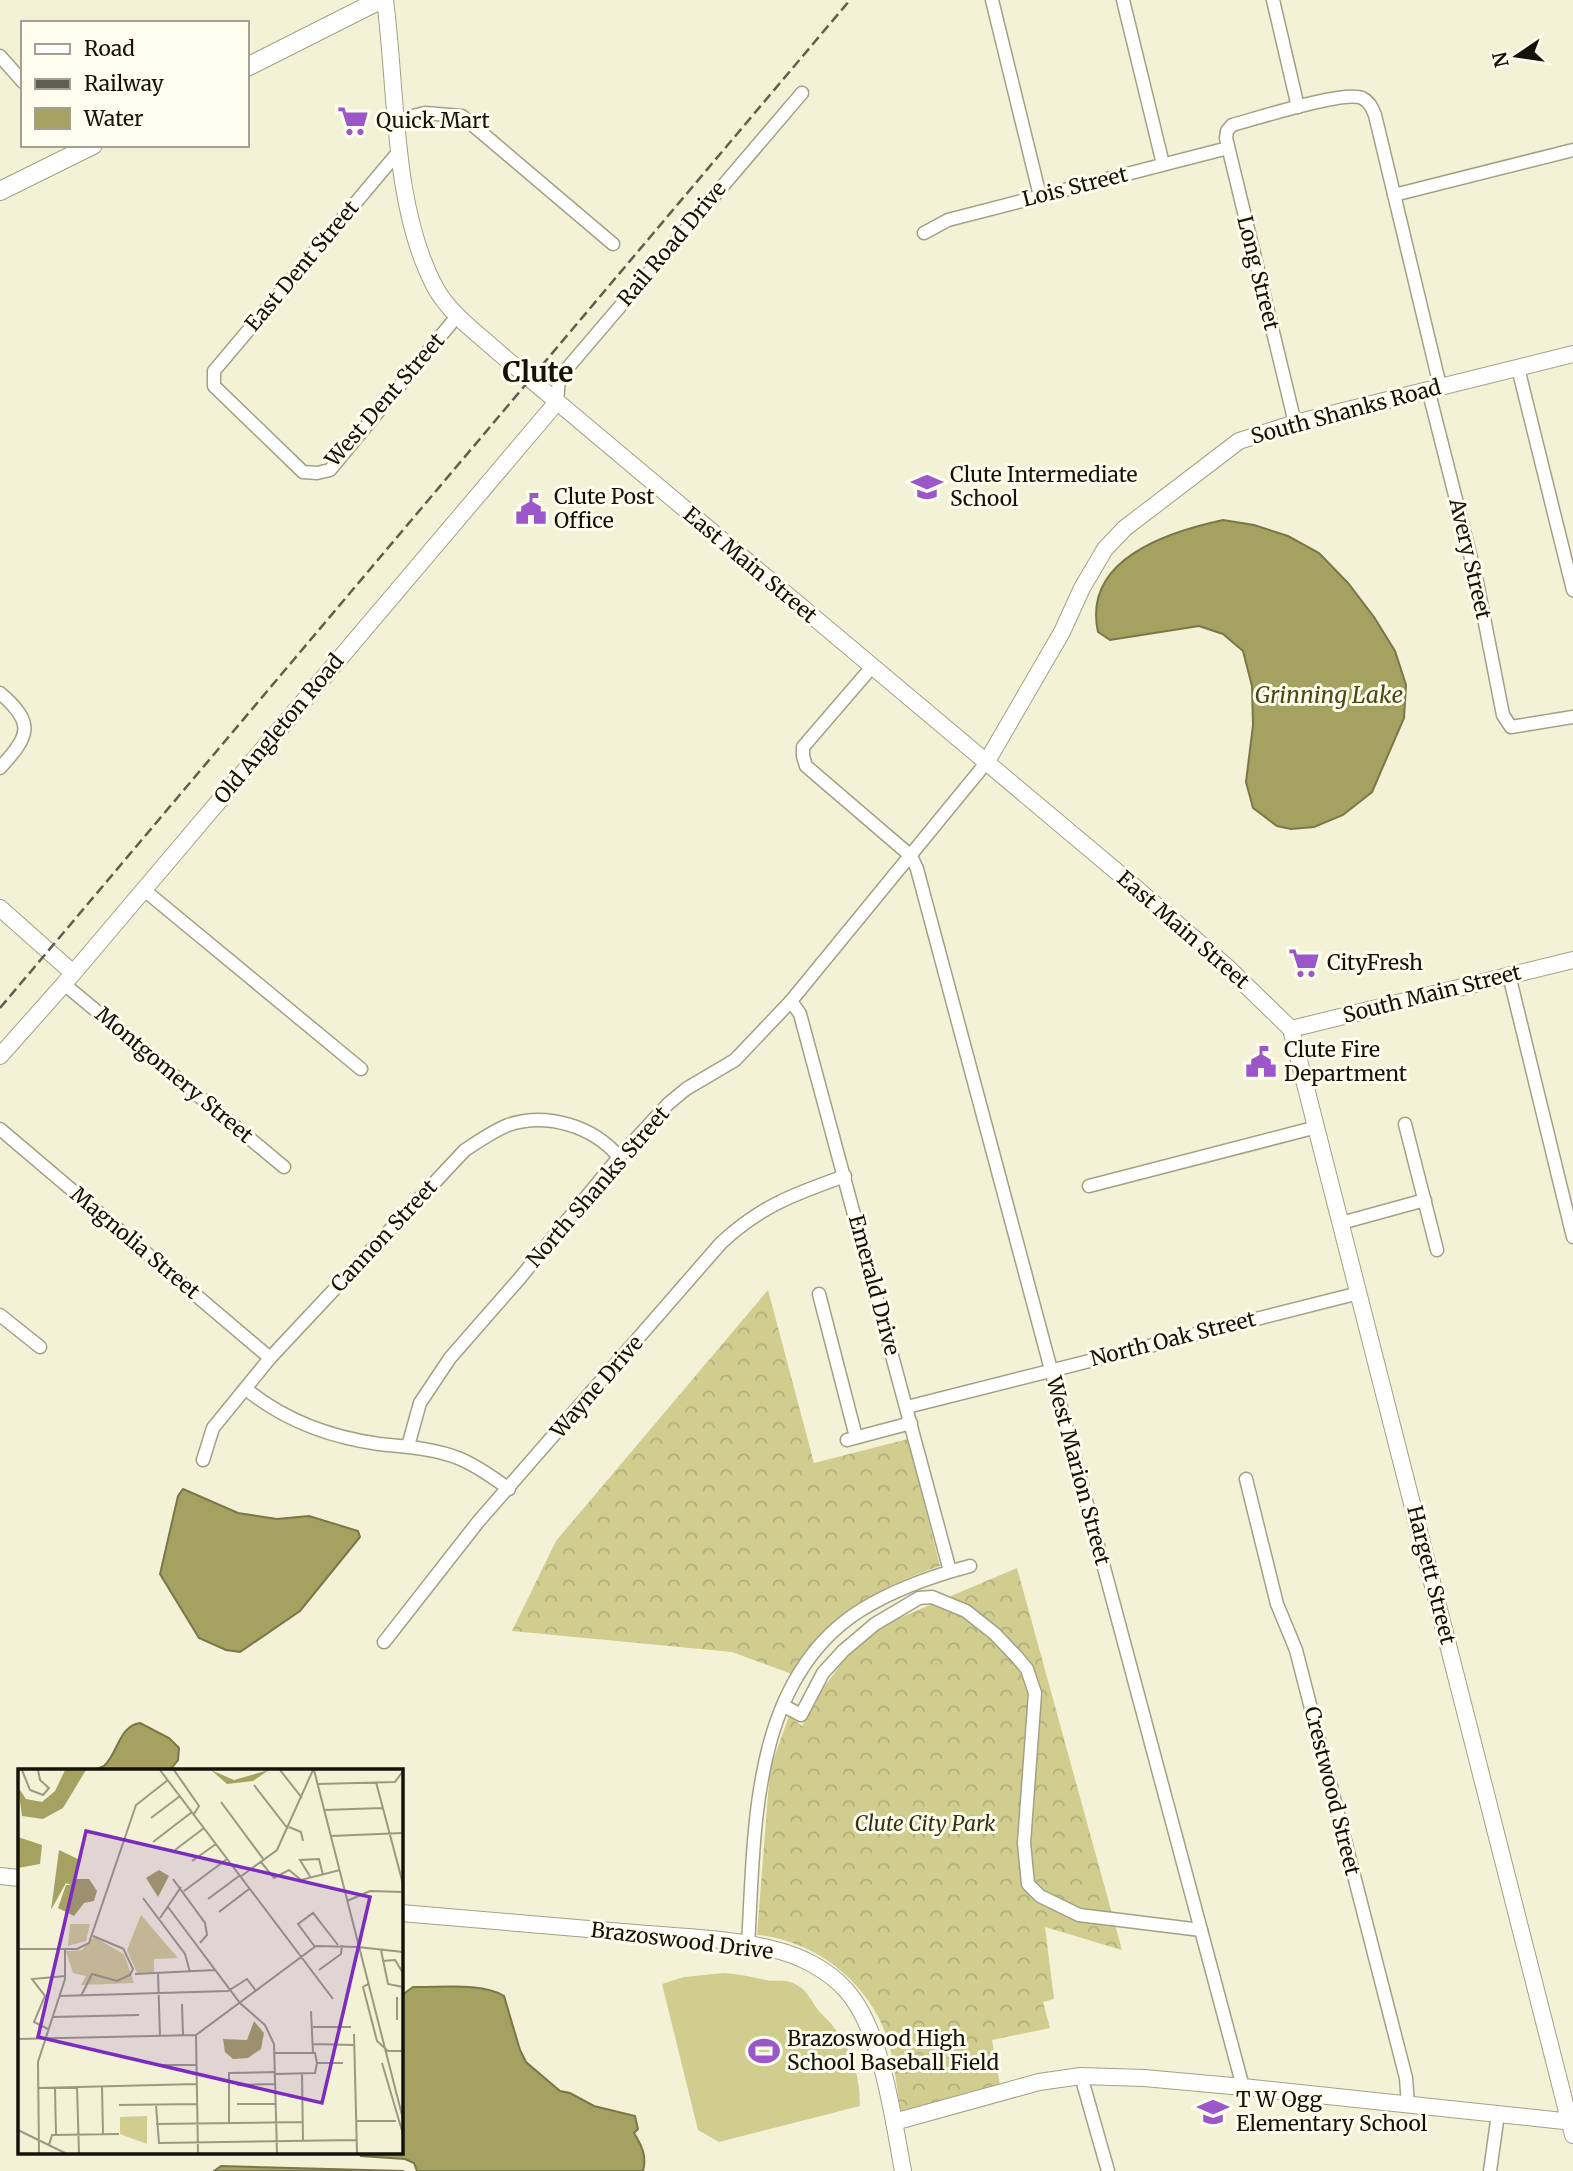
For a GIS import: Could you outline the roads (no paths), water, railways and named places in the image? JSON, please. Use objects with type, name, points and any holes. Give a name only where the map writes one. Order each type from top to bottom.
[{"type":"main road","points":[[248,67],[382,0]]},
{"type":"main road","points":[[0,191],[64,152],[85,147]]},
{"type":"street","name":"East Main Street","points":[[382,0],[400,150],[413,227],[436,288],[458,315],[556,402],[1226,965],[1291,1029]]},
{"type":"street","points":[[992,0],[1040,195]]},
{"type":"street","points":[[1124,0],[1163,164]]},
{"type":"street","points":[[1273,0],[1298,107]]},
{"type":"street","points":[[0,56],[21,80]]},
{"type":"street","name":"Rail Road Drive","points":[[556,402],[559,378],[802,93]]},
{"type":"street","name":"Avery Street","points":[[1298,107],[1348,96],[1363,98],[1370,103],[1376,115],[1477,582],[1503,715],[1511,727],[1573,717]]},
{"type":"street","name":"Long Street","points":[[1295,423],[1228,148],[1227,131],[1232,125],[1298,107]]},
{"type":"street","points":[[396,120],[425,113],[462,116],[613,244]]},
{"type":"street","name":"Lois Street","points":[[924,233],[948,220],[1228,148]]},
{"type":"street","name":"East Dent Street","points":[[214,386],[214,372],[400,150]]},
{"type":"street","points":[[1394,195],[1573,150]]},
{"type":"street","name":"West Dent Street","points":[[214,386],[303,472],[330,470],[458,315]]},
{"type":"street","name":"South Shanks Road","points":[[986,763],[1062,632],[1082,588],[1105,549],[1125,528],[1239,441],[1295,423],[1573,354]]},
{"type":"street","points":[[1518,368],[1573,590]]},
{"type":"street","name":"Old Angleton Road","points":[[0,1056],[556,402]]},
{"type":"street","points":[[872,668],[803,747],[803,756],[806,766],[911,856]]},
{"type":"street","points":[[0,694],[19,709],[25,728],[19,746],[0,768]]},
{"type":"street","name":"North Shanks Street","points":[[408,1446],[420,1403],[450,1358],[619,1157],[668,1104],[686,1088],[735,1060],[791,1001],[986,763]]},
{"type":"street","name":"West Marion Street","points":[[911,856],[917,869],[1243,2087]]},
{"type":"street","points":[[143,889],[361,1069]]},
{"type":"street","points":[[0,908],[69,978]]},
{"type":"street","name":"South Main Street","points":[[1291,1029],[1573,960]]},
{"type":"street","points":[[1509,975],[1573,1237]]},
{"type":"street","name":"Montgomery Street","points":[[69,978],[284,1167]]},
{"type":"street","name":"Emerald Drive","points":[[791,1001],[800,1014],[950,1571]]},
{"type":"street","name":"Hargett Street","points":[[1291,1029],[1572,2126]]},
{"type":"street","name":"Cannon Street","points":[[203,1461],[213,1428],[270,1358],[465,1150],[490,1133],[510,1125],[531,1120],[552,1120],[592,1134],[609,1145],[619,1157]]},
{"type":"street","points":[[1405,1124],[1437,1250]]},
{"type":"street","points":[[1089,1186],[1317,1127]]},
{"type":"street","name":"Magnolia Street","points":[[0,1129],[212,1306],[270,1358]]},
{"type":"street","name":"Wayne Drive","points":[[384,1642],[478,1522],[721,1243],[745,1222],[771,1205],[790,1195],[845,1176]]},
{"type":"street","points":[[1341,1223],[1424,1200]]},
{"type":"street","name":"North Oak Street","points":[[907,1407],[1359,1293]]},
{"type":"street","points":[[819,1294],[851,1438],[911,1423]]},
{"type":"street","points":[[0,1315],[40,1347]]},
{"type":"street","points":[[246,1389],[278,1413],[316,1430],[459,1458],[509,1489]]},
{"type":"street","name":"Crestwood Street","points":[[1246,1479],[1277,1604],[1290,1632],[1303,1677],[1406,2078],[1408,2105]]},
{"type":"street","points":[[748,1945],[762,1765],[795,1681],[814,1654],[843,1623],[860,1611],[898,1590],[970,1566]]},
{"type":"street","points":[[784,1706],[801,1715],[823,1673],[843,1651],[874,1624],[919,1598],[932,1597],[966,1611],[1009,1649],[1027,1669],[1032,1682],[1035,1714],[1024,1843],[1028,1884],[1040,1896],[1079,1916],[1201,1930]]},
{"type":"street","points":[[0,1877],[18,1878]]},
{"type":"street","name":"Brazoswood Drive","points":[[402,1913],[748,1945],[774,1949],[807,1961],[826,1972],[846,1990],[872,2034],[903,2171]]},
{"type":"street","points":[[894,2122],[1039,2082],[1081,2076],[1144,2078],[1243,2087],[1498,2115],[1572,2126]]},
{"type":"street","points":[[1081,2076],[1108,2171]]},
{"type":"street","points":[[1490,2171],[1498,2115]]},
{"type":"water","name":"Grinning Lake","points":[[1223,520],[1254,525],[1288,536],[1319,553],[1348,583],[1374,617],[1395,651],[1406,685],[1404,718],[1372,792],[1343,815],[1314,827],[1291,829],[1277,826],[1253,808],[1246,782],[1253,725],[1252,686],[1243,651],[1223,634],[1199,626],[1110,640],[1098,632],[1097,607],[1103,585],[1116,568],[1155,541]]},
{"type":"water","points":[[183,1489],[238,1513],[277,1519],[309,1516],[358,1531],[360,1537],[300,1611],[240,1652],[226,1650],[199,1638],[160,1574],[178,1496]]},
{"type":"water","points":[[140,1723],[169,1738],[179,1748],[178,1760],[171,1769],[96,1769],[109,1761],[123,1734],[133,1725]]},
{"type":"water","points":[[413,1987],[472,1987],[504,1996],[526,2062],[560,2091],[570,2093],[594,2106],[635,2116],[638,2129],[634,2133],[643,2151],[643,2171],[417,2171],[414,2163],[405,2159],[361,2156],[360,2154],[402,2154],[402,1995]]},
{"type":"water","points":[[221,2166],[404,2171],[214,2171]]},
{"type":"railway","points":[[0,1008],[850,0]]},
{"type":"place","name":"Quick Mart","points":[[353,121]]},
{"type":"place","name":"Clute Intermediate School","points":[[927,487]]},
{"type":"place","name":"Clute Post Office","points":[[531,509]]},
{"type":"place","name":"CityFresh","points":[[1304,963]]},
{"type":"place","name":"Clute Fire Department","points":[[1261,1062]]},
{"type":"place","name":"Brazoswood High School Baseball Field","points":[[764,2051]]},
{"type":"place","name":"T W Ogg Elementary School","points":[[1213,2112]]},
{"type":"district","name":"Clute","points":[[538,372]]},
{"type":"park label","name":"Clute City Park","points":[[925,1824]]}]
